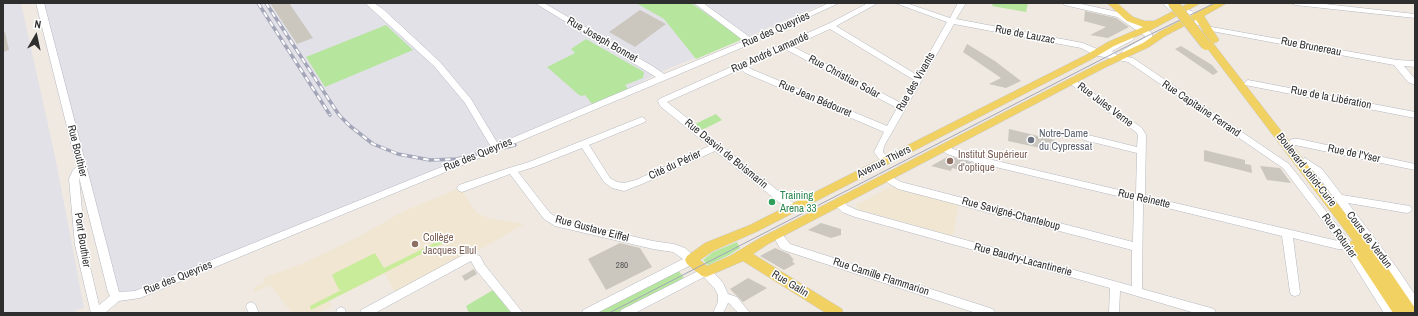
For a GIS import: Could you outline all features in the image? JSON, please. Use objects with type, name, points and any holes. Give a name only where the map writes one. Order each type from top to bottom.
[{"type":"main road","points":[[1112,3],[1126,18],[1144,24],[1154,24]]},
{"type":"main road","points":[[1173,3],[1192,30],[1206,45]]},
{"type":"main road","name":"Avenue Thiers","points":[[1196,3],[1179,7],[1154,24],[1111,44],[1097,53],[793,208],[734,237],[709,247],[698,265],[719,267],[744,251],[1116,57],[1146,45],[1157,37],[1222,3]]},
{"type":"main road","points":[[1179,7],[1204,29],[1248,83],[1284,140],[1305,161],[1345,220]]},
{"type":"main road","points":[[1197,16],[1199,17],[1204,29],[1206,45]]},
{"type":"main road","name":"Boulevard Joliot-Curie","points":[[1204,29],[1211,44],[1345,220],[1385,274],[1411,313]]},
{"type":"main road","name":"Boulevard Joliot-Curie","points":[[1206,45],[1284,140],[1364,257],[1400,313]]},
{"type":"main road","name":"Rue Galin","points":[[734,237],[744,241],[744,251],[752,261],[837,313]]},
{"type":"street","name":"Rue Bouthier","points":[[40,3],[113,292],[117,297]]},
{"type":"street","points":[[372,5],[384,3]]},
{"type":"street","name":"Rue Joseph Bonnet","points":[[539,3],[651,69],[663,78]]},
{"type":"street","points":[[698,3],[750,41]]},
{"type":"street","name":"Rue des Queyries","points":[[117,297],[136,295],[496,148],[750,41],[835,3]]},
{"type":"street","name":"Rue André Lamandé","points":[[665,99],[743,66],[830,26],[874,3]]},
{"type":"street","points":[[899,3],[952,21]]},
{"type":"street","name":"Rue des Vivants","points":[[885,161],[878,152],[888,130],[962,3]]},
{"type":"street","points":[[1068,3],[1126,18],[1140,31],[1149,35],[1148,39],[1116,57],[1108,52],[1109,49],[1140,31]]},
{"type":"street","points":[[1166,3],[1171,8],[1179,7],[1197,16]]},
{"type":"street","points":[[1295,3],[1415,16]]},
{"type":"street","points":[[372,5],[437,64],[468,101],[496,148]]},
{"type":"street","name":"Rue de Lauzac","points":[[952,21],[1083,46],[1097,53],[1116,57]]},
{"type":"street","points":[[830,26],[918,79]]},
{"type":"street","name":"Rue Brunereau","points":[[1204,29],[1398,63],[1415,64]]},
{"type":"street","name":"Rue Christian Solar","points":[[786,46],[902,107]]},
{"type":"street","name":"Rue Capitaine Ferrand","points":[[1116,57],[1130,60],[1283,163]]},
{"type":"street","points":[[1398,63],[1411,80],[1415,82]]},
{"type":"street","name":"Rue Jean Bédouret","points":[[743,66],[748,71],[888,130]]},
{"type":"street","name":"Rue Jules Verne","points":[[1072,81],[1139,130],[1142,135],[1139,198],[1138,291]]},
{"type":"street","name":"Rue de la Libération","points":[[1248,83],[1415,115]]},
{"type":"street","name":"Rue Dasvin de Boismarin","points":[[665,99],[662,101],[663,104],[793,208]]},
{"type":"street","points":[[462,188],[512,170],[531,165],[642,120]]},
{"type":"street","points":[[1084,137],[1141,151]]},
{"type":"street","name":"Rue de l'Yser","points":[[1284,140],[1300,142],[1415,167]]},
{"type":"street","name":"Cité du Périer","points":[[584,144],[607,180],[615,185],[621,186],[634,184],[717,146]]},
{"type":"street","name":"Rue Reinette","points":[[944,148],[950,152],[962,156],[1338,245],[1346,245]]},
{"type":"street","name":"Cours de Verdun","points":[[1305,161],[1319,171],[1415,304]]},
{"type":"street","name":"Rue Roturier","points":[[1283,163],[1346,245],[1377,290],[1390,313]]},
{"type":"street","name":"Pont Bouthier","points":[[82,170],[74,175],[80,245],[97,313]]},
{"type":"street","name":"Rue Gustave Eiffel","points":[[512,170],[547,216],[558,223],[680,250],[719,286],[724,298]]},
{"type":"street","name":"Rue Savigné-Chanteloup","points":[[887,177],[898,185],[1138,247]]},
{"type":"street","points":[[1339,198],[1407,209]]},
{"type":"street","name":"Rue Baudry-Lacantinerie","points":[[838,202],[845,209],[855,213],[1138,291],[1211,313]]},
{"type":"street","points":[[1287,233],[1295,292]]},
{"type":"street","name":"Rue Camille Flammarion","points":[[777,234],[787,247],[990,313]]},
{"type":"street","points":[[365,313],[465,259],[472,257],[476,259],[480,267],[518,313]]},
{"type":"street","name":"Avenue Thiers","points":[[587,313],[698,265]]},
{"type":"street","name":"Avenue Thiers","points":[[625,313],[698,265]]},
{"type":"street","points":[[1114,285],[1114,313]]},
{"type":"street","points":[[97,313],[117,297]]},
{"type":"street","points":[[718,313],[724,298],[733,300],[745,313]]},
{"type":"shaded area","points":[[3,3],[21,3],[56,161],[84,308],[76,310],[75,312],[3,313]]},
{"type":"shaded area","points":[[44,3],[825,3],[743,39],[660,72],[628,89],[136,295],[118,290],[82,162]]},
{"type":"shaded area","points":[[892,186],[959,204],[953,236],[857,209],[856,205]]},
{"type":"shaded area","name":"Collège Jacques Ellul","points":[[460,188],[477,213],[488,218],[524,224],[476,252],[396,294],[385,274],[329,301],[332,306],[319,313],[292,313],[270,285],[255,292],[253,288],[264,283],[263,278],[304,263],[360,236],[404,211]]},
{"type":"green space","points":[[636,3],[691,3],[743,39],[696,59],[664,19]]},
{"type":"green space","points":[[993,3],[1028,3],[1026,12],[992,6]]},
{"type":"green space","points":[[386,25],[413,50],[325,87],[306,57]]},
{"type":"green space","points":[[586,39],[644,72],[643,78],[625,85],[628,89],[592,104],[585,95],[579,95],[547,67],[575,53],[571,49]]},
{"type":"green space","points":[[716,114],[722,120],[702,130],[695,124]]},
{"type":"green space","points":[[451,235],[453,238],[311,310],[310,306],[343,289],[339,290],[332,275],[335,273],[375,253],[384,268]]},
{"type":"green space","points":[[737,242],[740,248],[729,255],[708,265],[703,260],[713,252]]},
{"type":"green space","points":[[678,270],[684,278],[617,313],[594,313]]},
{"type":"green space","points":[[493,290],[511,313],[469,313],[466,306]]},
{"type":"building","points":[[270,3],[289,3],[313,38],[297,44]]},
{"type":"building","points":[[640,10],[666,24],[635,47],[609,32]]},
{"type":"building","points":[[1085,11],[1116,18],[1129,27],[1108,38],[1090,35],[1106,27],[1084,21]]},
{"type":"building","points":[[5,32],[9,50],[3,52],[3,33]]},
{"type":"building","points":[[967,44],[995,61],[1021,81],[1006,88],[989,84],[1001,78],[963,52]]},
{"type":"building","points":[[1181,46],[1212,65],[1218,72],[1213,75],[1175,49]]},
{"type":"building","name":"Notre-Dame du Cypressat","points":[[1009,129],[1055,140],[1054,151],[1008,141]]},
{"type":"building","points":[[1204,150],[1245,160],[1245,164],[1251,165],[1252,173],[1204,161]]},
{"type":"building","points":[[949,156],[984,166],[983,173],[960,167],[960,170],[952,168],[951,171],[931,166]]},
{"type":"building","points":[[1260,166],[1280,168],[1291,183],[1267,180]]},
{"type":"building","points":[[821,223],[841,229],[841,235],[831,238],[808,230]]},
{"type":"building","points":[[620,243],[640,248],[652,267],[606,290],[588,259]]},
{"type":"building","points":[[775,248],[789,254],[794,260],[792,261],[795,264],[784,270],[760,256]]},
{"type":"building","points":[[474,269],[477,274],[465,281],[462,276]]},
{"type":"building","points":[[748,278],[767,288],[743,302],[730,289]]},
{"type":"tram line","points":[[609,313],[1149,35],[1215,3]]},
{"type":"railway","points":[[258,3],[330,115]]},
{"type":"railway","points":[[266,3],[339,115],[350,126],[373,144],[398,154],[430,160],[457,159],[515,145]]},
{"type":"place","name":"Notre-Dame du Cypressat","points":[[1031,140]]},
{"type":"place","name":"Institut Supérieur d'optique","points":[[950,161]]},
{"type":"place","name":"Training Arena 33","points":[[772,202]]},
{"type":"place","name":"Collège Jacques Ellul","points":[[415,244]]}]
